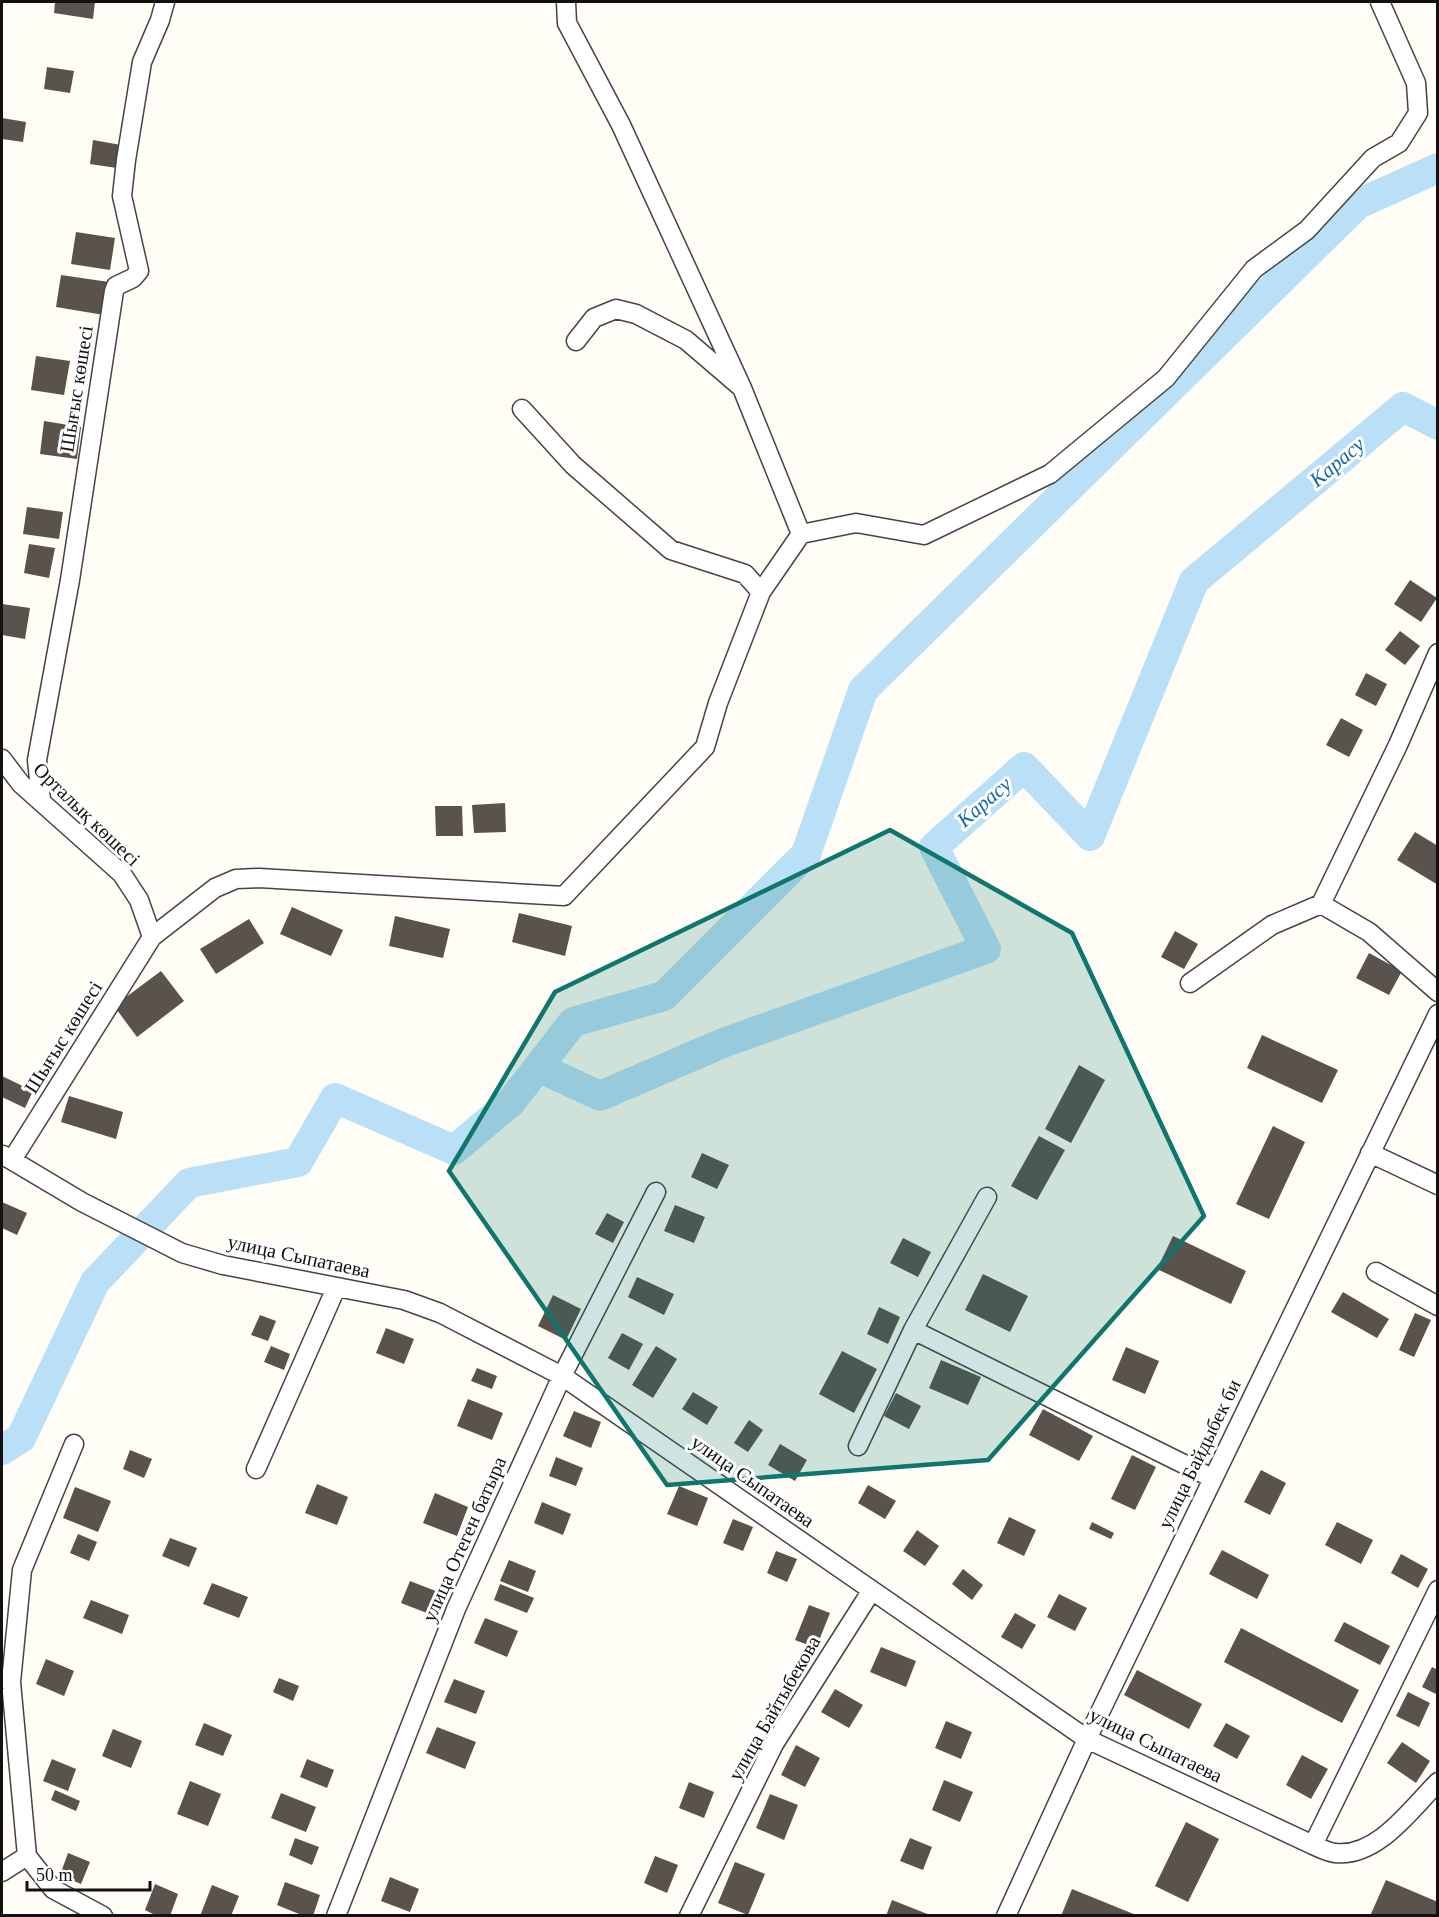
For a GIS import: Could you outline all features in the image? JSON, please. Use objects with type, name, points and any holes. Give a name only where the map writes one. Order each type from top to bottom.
[{"type":"street","name":"Шығыс көшесі","points":[[41,800],[37,760],[70,580],[114,291],[116,286],[138,275],[139,271],[123,196],[126,160],[142,62],[165,2]]},
{"type":"street","points":[[566,2],[567,23],[621,125],[742,388],[801,534]]},
{"type":"street","points":[[152,937],[215,888],[236,879],[259,878],[564,896],[705,747],[718,703],[762,592],[801,534],[856,523],[924,536],[1050,474],[1166,378],[1254,269],[1307,230],[1373,158],[1399,143],[1418,113],[1416,83],[1380,2]]},
{"type":"street","points":[[576,341],[594,318],[616,309],[636,314],[686,340],[742,388]]},
{"type":"street","points":[[522,409],[573,465],[671,550],[745,574],[762,592]]},
{"type":"street","points":[[1190,983],[1272,925],[1320,904],[1398,745],[1437,653]]},
{"type":"street","name":"Орталық көшесі","points":[[2,759],[21,784],[122,874],[139,900],[152,937]]},
{"type":"street","points":[[1320,904],[1369,932],[1437,992]]},
{"type":"street","name":"Шығыс көшесі","points":[[7,1158],[152,937]]},
{"type":"street","name":"улица Байдыбек би","points":[[1006,1916],[1087,1739],[1437,1014]]},
{"type":"street","points":[[1370,1153],[1437,1185]]},
{"type":"street","name":"улица Сыпатаева","points":[[7,1158],[82,1202],[182,1253],[223,1265],[404,1300],[440,1313],[562,1376],[1087,1739],[1313,1845],[1335,1853],[1359,1851],[1380,1841],[1437,1782]]},
{"type":"street","name":"улица Отеген батыра","points":[[336,1916],[456,1609],[562,1376],[656,1192]]},
{"type":"street","points":[[858,1446],[914,1330],[987,1197]]},
{"type":"street","points":[[1376,1272],[1437,1306]]},
{"type":"street","points":[[256,1469],[336,1288]]},
{"type":"street","points":[[914,1330],[1212,1478]]},
{"type":"street","points":[[74,1444],[22,1570],[6,1680],[27,1856],[53,1889],[103,1916]]},
{"type":"street","name":"улица Байтыбекова","points":[[689,1916],[774,1744],[872,1590]]},
{"type":"street","points":[[1313,1845],[1437,1590]]},
{"type":"street","points":[[2,1872],[27,1856]]},
{"type":"highlighted area","points":[[890,830],[1072,933],[1204,1216],[988,1460],[667,1485],[449,1171],[555,992]]},
{"type":"building","points":[[55,2],[95,2],[93,19],[54,13]]},
{"type":"building","points":[[47,67],[74,71],[70,93],[44,89]]},
{"type":"building","points":[[2,118],[26,122],[23,142],[2,139]]},
{"type":"building","points":[[93,140],[121,145],[117,168],[90,164]]},
{"type":"building","points":[[76,232],[115,238],[110,270],[71,264]]},
{"type":"building","points":[[61,275],[109,282],[104,315],[56,307]]},
{"type":"building","points":[[36,356],[70,361],[64,395],[31,390]]},
{"type":"building","points":[[44,421],[81,427],[77,459],[40,454]]},
{"type":"building","points":[[27,507],[63,512],[59,539],[23,534]]},
{"type":"building","points":[[29,544],[55,548],[49,578],[24,573]]},
{"type":"building","points":[[1410,580],[1437,598],[1421,622],[1394,604]]},
{"type":"building","points":[[2,604],[30,608],[25,639],[2,635]]},
{"type":"building","points":[[1400,631],[1420,646],[1405,665],[1385,650]]},
{"type":"building","points":[[1366,673],[1387,684],[1376,706],[1355,695]]},
{"type":"building","points":[[1341,718],[1363,730],[1349,757],[1326,745]]},
{"type":"building","points":[[505,803],[506,832],[474,833],[472,805]]},
{"type":"building","points":[[435,806],[462,806],[463,836],[436,836]]},
{"type":"building","points":[[1415,832],[1438,846],[1438,885],[1397,860]]},
{"type":"building","points":[[292,907],[343,930],[331,956],[280,934]]},
{"type":"building","points":[[519,913],[572,926],[565,956],[512,942]]},
{"type":"building","points":[[395,916],[450,929],[443,958],[389,946]]},
{"type":"building","points":[[249,919],[264,943],[216,974],[200,949]]},
{"type":"building","points":[[1175,931],[1198,944],[1184,969],[1161,957]]},
{"type":"building","points":[[1369,953],[1402,971],[1389,995],[1356,978]]},
{"type":"building","points":[[161,971],[184,1001],[137,1037],[114,1006]]},
{"type":"building","points":[[1262,1035],[1338,1070],[1322,1103],[1247,1068]]},
{"type":"building","points":[[1079,1065],[1105,1080],[1071,1143],[1045,1129]]},
{"type":"building","points":[[2,1076],[33,1091],[25,1108],[2,1097]]},
{"type":"building","points":[[69,1096],[123,1112],[116,1139],[61,1122]]},
{"type":"building","points":[[1273,1126],[1305,1142],[1269,1219],[1236,1204]]},
{"type":"building","points":[[1039,1136],[1065,1150],[1037,1200],[1011,1186]]},
{"type":"building","points":[[702,1153],[729,1165],[717,1189],[691,1177]]},
{"type":"building","points":[[2,1202],[27,1213],[17,1235],[2,1228]]},
{"type":"building","points":[[675,1205],[705,1217],[694,1243],[664,1231]]},
{"type":"building","points":[[607,1213],[624,1222],[613,1243],[595,1234]]},
{"type":"building","points":[[1173,1236],[1246,1271],[1231,1304],[1157,1269]]},
{"type":"building","points":[[903,1238],[931,1252],[918,1277],[890,1263]]},
{"type":"building","points":[[983,1274],[1028,1296],[1010,1332],[965,1310]]},
{"type":"building","points":[[637,1277],[674,1294],[664,1315],[628,1297]]},
{"type":"building","points":[[1343,1292],[1389,1319],[1377,1338],[1331,1312]]},
{"type":"building","points":[[553,1295],[581,1309],[566,1340],[538,1326]]},
{"type":"building","points":[[879,1307],[900,1317],[888,1344],[867,1334]]},
{"type":"building","points":[[1415,1313],[1431,1320],[1414,1357],[1399,1350]]},
{"type":"building","points":[[260,1315],[276,1321],[268,1341],[251,1335]]},
{"type":"building","points":[[386,1328],[414,1339],[404,1364],[376,1353]]},
{"type":"building","points":[[622,1333],[643,1344],[629,1370],[608,1358]]},
{"type":"building","points":[[271,1346],[290,1354],[284,1370],[264,1362]]},
{"type":"building","points":[[656,1346],[677,1359],[653,1398],[632,1385]]},
{"type":"building","points":[[1126,1347],[1159,1361],[1145,1394],[1112,1380]]},
{"type":"building","points":[[842,1351],[877,1369],[854,1413],[819,1394]]},
{"type":"building","points":[[941,1360],[981,1377],[968,1405],[929,1388]]},
{"type":"building","points":[[477,1368],[497,1376],[492,1389],[471,1381]]},
{"type":"building","points":[[693,1392],[718,1407],[707,1425],[682,1409]]},
{"type":"building","points":[[896,1393],[921,1406],[909,1429],[884,1416]]},
{"type":"building","points":[[468,1399],[503,1413],[492,1440],[457,1426]]},
{"type":"building","points":[[1043,1409],[1093,1436],[1079,1461],[1029,1435]]},
{"type":"building","points":[[574,1411],[601,1422],[591,1448],[563,1436]]},
{"type":"building","points":[[749,1420],[763,1430],[748,1452],[734,1443]]},
{"type":"building","points":[[780,1444],[807,1460],[795,1481],[768,1465]]},
{"type":"building","points":[[130,1450],[152,1459],[144,1478],[123,1469]]},
{"type":"building","points":[[1132,1455],[1156,1467],[1135,1510],[1111,1499]]},
{"type":"building","points":[[556,1457],[583,1468],[576,1486],[549,1476]]},
{"type":"building","points":[[1261,1470],[1286,1483],[1270,1515],[1244,1502]]},
{"type":"building","points":[[317,1484],[348,1497],[337,1525],[305,1513]]},
{"type":"building","points":[[868,1485],[896,1501],[885,1519],[858,1503]]},
{"type":"building","points":[[679,1486],[708,1498],[697,1526],[667,1514]]},
{"type":"building","points":[[75,1487],[111,1501],[98,1532],[63,1518]]},
{"type":"building","points":[[435,1493],[468,1507],[457,1536],[423,1523]]},
{"type":"building","points":[[542,1502],[571,1514],[563,1535],[534,1523]]},
{"type":"building","points":[[1009,1517],[1036,1530],[1024,1556],[997,1543]]},
{"type":"building","points":[[733,1519],[753,1527],[743,1551],[723,1543]]},
{"type":"building","points":[[1092,1522],[1114,1533],[1111,1539],[1089,1529]]},
{"type":"building","points":[[1337,1522],[1373,1540],[1361,1564],[1325,1545]]},
{"type":"building","points":[[917,1530],[939,1546],[925,1566],[903,1551]]},
{"type":"building","points":[[78,1534],[97,1542],[89,1561],[70,1553]]},
{"type":"building","points":[[170,1538],[197,1548],[189,1567],[162,1556]]},
{"type":"building","points":[[1222,1550],[1269,1575],[1257,1599],[1209,1574]]},
{"type":"building","points":[[776,1551],[797,1559],[787,1582],[767,1573]]},
{"type":"building","points":[[1401,1554],[1428,1569],[1418,1588],[1391,1573]]},
{"type":"building","points":[[509,1560],[536,1571],[528,1592],[500,1581]]},
{"type":"building","points":[[963,1569],[983,1585],[972,1600],[952,1584]]},
{"type":"building","points":[[410,1581],[441,1593],[432,1615],[401,1603]]},
{"type":"building","points":[[212,1583],[248,1597],[239,1618],[203,1604]]},
{"type":"building","points":[[500,1584],[534,1598],[527,1613],[494,1600]]},
{"type":"building","points":[[1059,1594],[1087,1608],[1075,1631],[1047,1617]]},
{"type":"building","points":[[91,1600],[129,1615],[122,1634],[83,1618]]},
{"type":"building","points":[[809,1605],[830,1613],[816,1648],[795,1640]]},
{"type":"building","points":[[1015,1613],[1036,1625],[1022,1649],[1001,1637]]},
{"type":"building","points":[[485,1618],[518,1631],[507,1657],[474,1643]]},
{"type":"building","points":[[1344,1622],[1390,1646],[1380,1665],[1334,1641]]},
{"type":"building","points":[[1241,1628],[1359,1690],[1342,1723],[1224,1662]]},
{"type":"building","points":[[881,1647],[916,1661],[906,1687],[870,1672]]},
{"type":"building","points":[[46,1659],[74,1671],[64,1696],[36,1684]]},
{"type":"building","points":[[1432,1667],[1438,1670],[1438,1695],[1422,1687]]},
{"type":"building","points":[[1137,1670],[1202,1704],[1189,1729],[1124,1695]]},
{"type":"building","points":[[279,1678],[299,1686],[293,1701],[273,1692]]},
{"type":"building","points":[[454,1679],[485,1691],[476,1714],[444,1702]]},
{"type":"building","points":[[835,1689],[863,1705],[849,1728],[821,1712]]},
{"type":"building","points":[[1408,1692],[1430,1703],[1419,1727],[1396,1716]]},
{"type":"building","points":[[946,1721],[972,1732],[961,1759],[935,1748]]},
{"type":"building","points":[[204,1723],[232,1735],[223,1756],[195,1745]]},
{"type":"building","points":[[1226,1723],[1250,1736],[1237,1759],[1213,1746]]},
{"type":"building","points":[[437,1727],[476,1742],[465,1769],[426,1753]]},
{"type":"building","points":[[113,1729],[142,1741],[131,1768],[102,1756]]},
{"type":"building","points":[[1402,1742],[1430,1761],[1416,1783],[1387,1763]]},
{"type":"building","points":[[796,1745],[820,1758],[805,1787],[781,1775]]},
{"type":"building","points":[[1302,1755],[1328,1769],[1311,1799],[1286,1785]]},
{"type":"building","points":[[52,1759],[76,1769],[68,1791],[43,1781]]},
{"type":"building","points":[[307,1759],[334,1770],[327,1788],[300,1777]]},
{"type":"building","points":[[944,1780],[973,1792],[960,1822],[932,1810]]},
{"type":"building","points":[[190,1781],[221,1794],[208,1826],[177,1814]]},
{"type":"building","points":[[689,1782],[714,1792],[704,1818],[679,1808]]},
{"type":"building","points":[[55,1790],[80,1801],[76,1811],[51,1800]]},
{"type":"building","points":[[281,1793],[316,1807],[306,1832],[271,1818]]},
{"type":"building","points":[[770,1794],[798,1805],[784,1840],[756,1828]]},
{"type":"building","points":[[1186,1822],[1219,1839],[1188,1902],[1155,1886]]},
{"type":"building","points":[[295,1838],[319,1847],[312,1865],[289,1855]]},
{"type":"building","points":[[910,1838],[932,1847],[923,1870],[900,1861]]},
{"type":"building","points":[[68,1853],[90,1862],[81,1884],[60,1875]]},
{"type":"building","points":[[655,1856],[678,1865],[667,1893],[644,1883]]},
{"type":"building","points":[[735,1862],[765,1874],[748,1915],[718,1903]]},
{"type":"building","points":[[390,1877],[419,1889],[410,1912],[381,1901]]},
{"type":"building","points":[[1386,1880],[1438,1902],[1438,1916],[1370,1916]]},
{"type":"building","points":[[285,1882],[320,1895],[313,1916],[304,1916],[277,1905]]},
{"type":"building","points":[[155,1884],[178,1894],[170,1916],[157,1916],[145,1910]]},
{"type":"building","points":[[212,1885],[239,1896],[231,1916],[200,1916]]},
{"type":"building","points":[[1072,1889],[1136,1915],[1136,1916],[1061,1916]]},
{"type":"building","points":[[892,1900],[930,1915],[930,1916],[886,1916]]},
{"type":"waterway","points":[[2,1450],[21,1438],[95,1282],[189,1183],[298,1162],[335,1098],[454,1150],[511,1102],[573,1022],[664,996],[806,854],[863,690],[1358,204],[1438,168]]},
{"type":"waterway","name":"Карасу","points":[[538,1067],[600,1096],[723,1043],[986,949],[934,847],[1024,767],[1090,836],[1194,581],[1403,407],[1438,425]]}]
